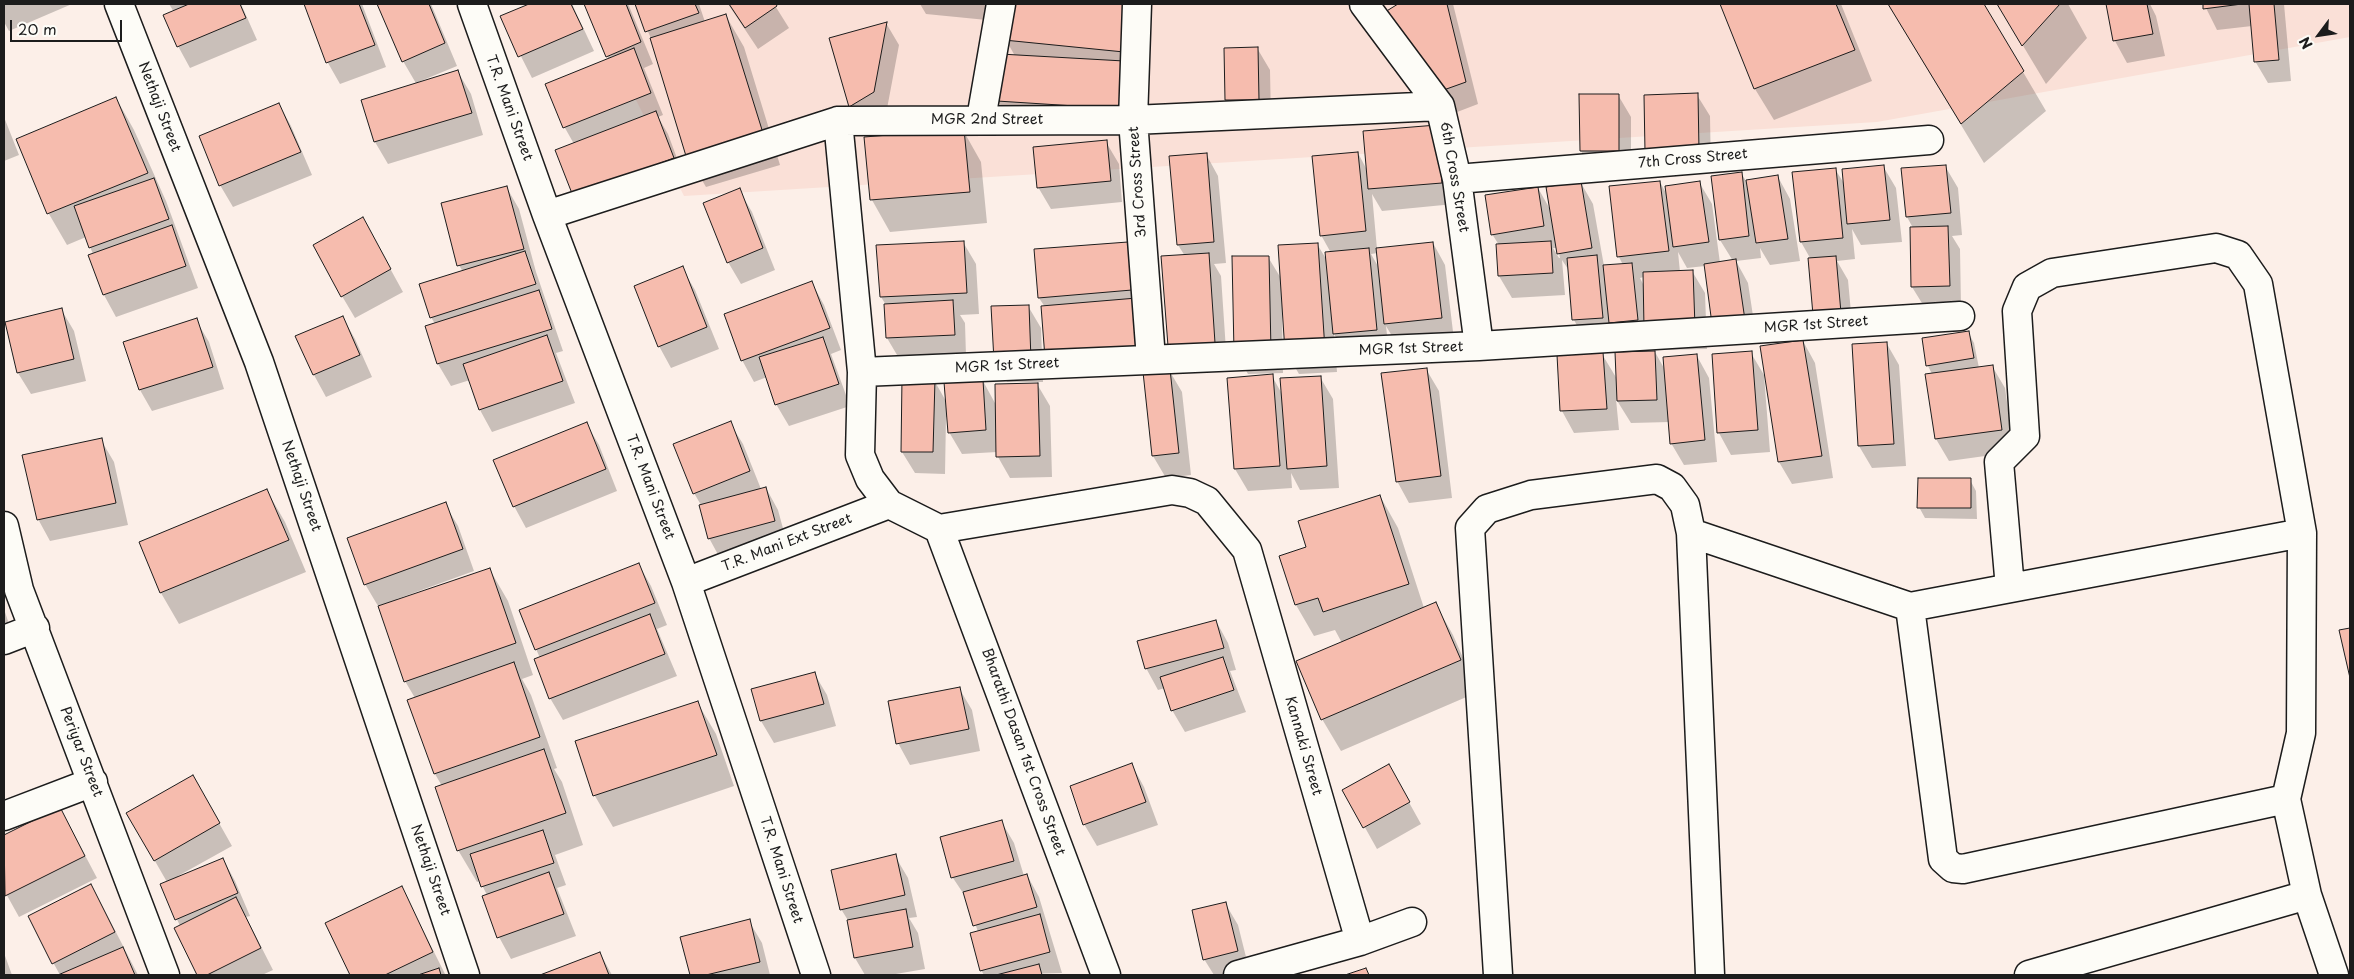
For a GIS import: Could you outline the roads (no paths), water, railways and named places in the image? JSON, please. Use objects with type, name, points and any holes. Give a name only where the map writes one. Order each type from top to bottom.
[{"type":"street","name":"Nethaji Street","points":[[119,4],[259,362],[465,975]]},
{"type":"street","name":"T.R. Mani Street","points":[[472,4],[547,215],[686,582],[816,975]]},
{"type":"street","points":[[981,120],[1000,4]]},
{"type":"street","name":"3rd Cross Street","points":[[1137,4],[1133,120],[1151,359]]},
{"type":"street","name":"6th Cross Street","points":[[1364,4],[1440,106],[1457,179],[1479,346]]},
{"type":"street","name":"MGR 2nd Street","points":[[547,215],[838,121],[1133,120],[1440,106]]},
{"type":"street","points":[[838,121],[862,372],[860,455],[870,479],[889,504],[939,529]]},
{"type":"street","name":"7th Cross Street","points":[[1457,179],[1929,140]]},
{"type":"street","points":[[2010,588],[1999,462],[2025,436],[2017,311],[2027,287],[2052,273],[2216,248],[2238,255],[2258,284],[2302,533],[2301,733],[2286,799],[2307,895],[2334,975]]},
{"type":"street","name":"MGR 1st Street","points":[[862,372],[1479,346],[1960,316]]},
{"type":"street","points":[[1498,975],[1470,528],[1487,509],[1531,495],[1657,479],[1672,487],[1685,505],[1691,533],[1710,975]]},
{"type":"street","name":"Kannaki Street","points":[[939,529],[1172,490],[1190,493],[1207,501],[1247,550],[1360,941]]},
{"type":"street","name":"T.R. Mani Ext Street","points":[[686,582],[889,504]]},
{"type":"street","name":"Periyar Street","points":[[4,526],[20,590],[165,975]]},
{"type":"street","name":"Bharathi Dasan 1st Cross Street","points":[[939,529],[1106,975]]},
{"type":"street","points":[[1691,533],[1910,607],[2302,533]]},
{"type":"street","points":[[1910,607],[1943,859],[1953,868],[1963,869],[2286,799]]},
{"type":"street","points":[[4,640],[35,628]]},
{"type":"street","points":[[4,816],[93,782]]},
{"type":"street","points":[[2029,975],[2307,895]]},
{"type":"street","points":[[1238,975],[1360,941],[1412,922]]}]
